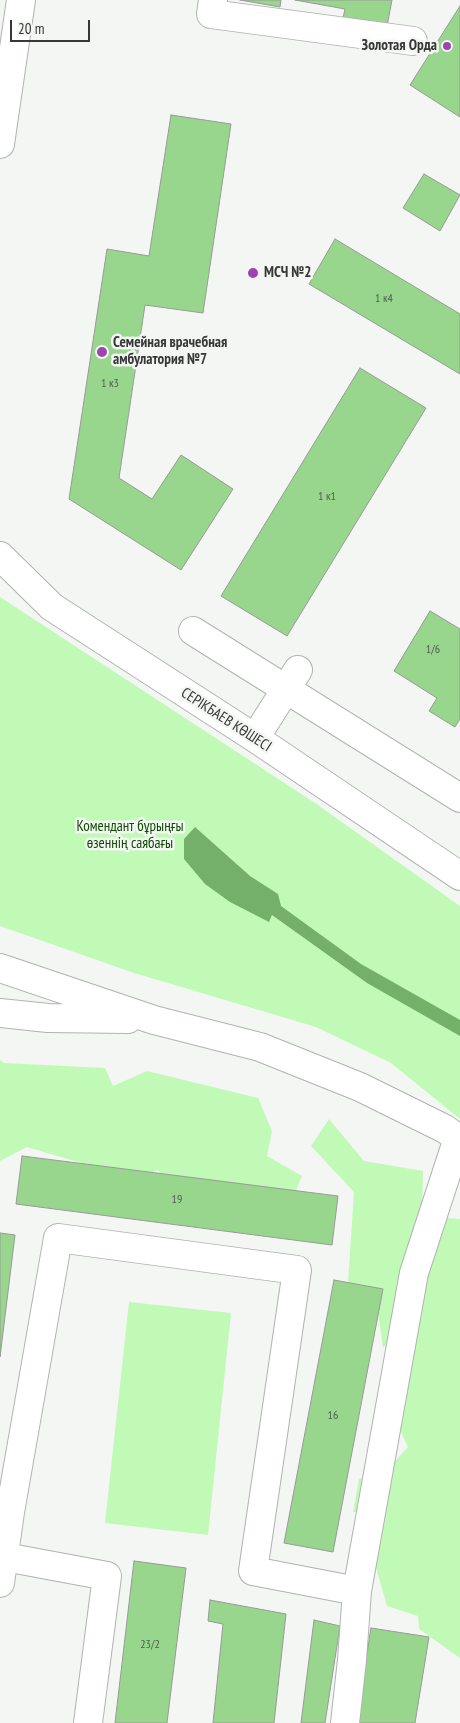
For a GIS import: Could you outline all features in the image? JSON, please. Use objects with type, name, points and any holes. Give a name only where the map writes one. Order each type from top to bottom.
[{"type":"street","points":[[0,144],[21,0]]},
{"type":"street","points":[[213,0],[211,14],[413,41]]},
{"type":"street","name":"СЕРІКБАЕВ КӨШЕСІ","points":[[0,556],[52,607],[256,738],[460,876]]},
{"type":"street","points":[[193,631],[292,680],[460,798]]},
{"type":"street","points":[[256,738],[292,680]]},
{"type":"street","points":[[0,968],[154,1020],[260,1047],[360,1087],[445,1129],[459,1139],[414,1273],[357,1591],[345,1723]]},
{"type":"street","points":[[0,1013],[48,1018],[154,1020]]},
{"type":"street","points":[[0,1583],[5,1557],[5,1511],[58,1238],[296,1270],[253,1571],[357,1591]]},
{"type":"street","points":[[5,1557],[108,1576],[88,1723]]},
{"type":"green space","name":"Комендант бұрыңғы өзеннің саябағы","points":[[0,597],[315,803],[460,906],[460,1119],[391,1063],[316,1027],[134,973],[0,926]]},
{"type":"green space","points":[[0,1060],[4,1063],[105,1068],[113,1086],[147,1071],[258,1098],[272,1131],[267,1156],[302,1176],[295,1193],[171,1188],[158,1170],[136,1179],[27,1147],[0,1161]]},
{"type":"green space","points":[[329,1119],[364,1161],[423,1171],[422,1216],[460,1219],[460,1658],[419,1629],[418,1616],[387,1606],[370,1546],[386,1513],[353,1512],[359,1479],[384,1473],[408,1447],[392,1413],[403,1327],[383,1348],[375,1289],[348,1283],[354,1192],[311,1146]]},
{"type":"green space","points":[[129,1302],[231,1313],[208,1535],[105,1523]]},
{"type":"shaded area","points":[[195,827],[250,876],[278,894],[281,906],[361,964],[460,1020],[460,1036],[367,983],[272,915],[269,922],[230,902],[205,884],[184,859],[184,839]]},
{"type":"building","points":[[240,0],[281,0],[280,7]]},
{"type":"building","points":[[295,0],[392,0],[387,26],[343,18],[345,9]]},
{"type":"building","name":"Золотая Орда","points":[[460,6],[460,117],[410,85]]},
{"type":"building","points":[[171,115],[231,124],[203,313],[145,305],[119,478],[152,499],[181,455],[233,489],[181,570],[69,499],[107,249],[149,256]]},
{"type":"building","points":[[424,174],[460,195],[440,231],[403,208]]},
{"type":"building","points":[[335,239],[460,314],[460,374],[309,284]]},
{"type":"building","points":[[360,368],[426,408],[287,636],[221,596]]},
{"type":"building","points":[[430,611],[460,629],[460,719],[455,727],[429,711],[437,698],[394,671]]},
{"type":"building","points":[[22,1156],[338,1196],[332,1245],[16,1204]]},
{"type":"building","points":[[0,1233],[15,1235],[0,1357]]},
{"type":"building","points":[[334,1280],[383,1289],[333,1552],[284,1543]]},
{"type":"building","points":[[134,1561],[186,1568],[167,1723],[115,1723]]},
{"type":"building","points":[[210,1600],[286,1614],[274,1723],[213,1723],[223,1624],[208,1621]]},
{"type":"building","points":[[314,1620],[340,1626],[325,1723],[301,1723]]},
{"type":"building","points":[[371,1628],[429,1637],[415,1723],[356,1723]]},
{"type":"place","name":"Золотая Орда","points":[[447,46]]},
{"type":"place","name":"МСЧ №2","points":[[253,273]]},
{"type":"place","name":"Семейная врачебная амбулатория №7","points":[[102,352]]}]
